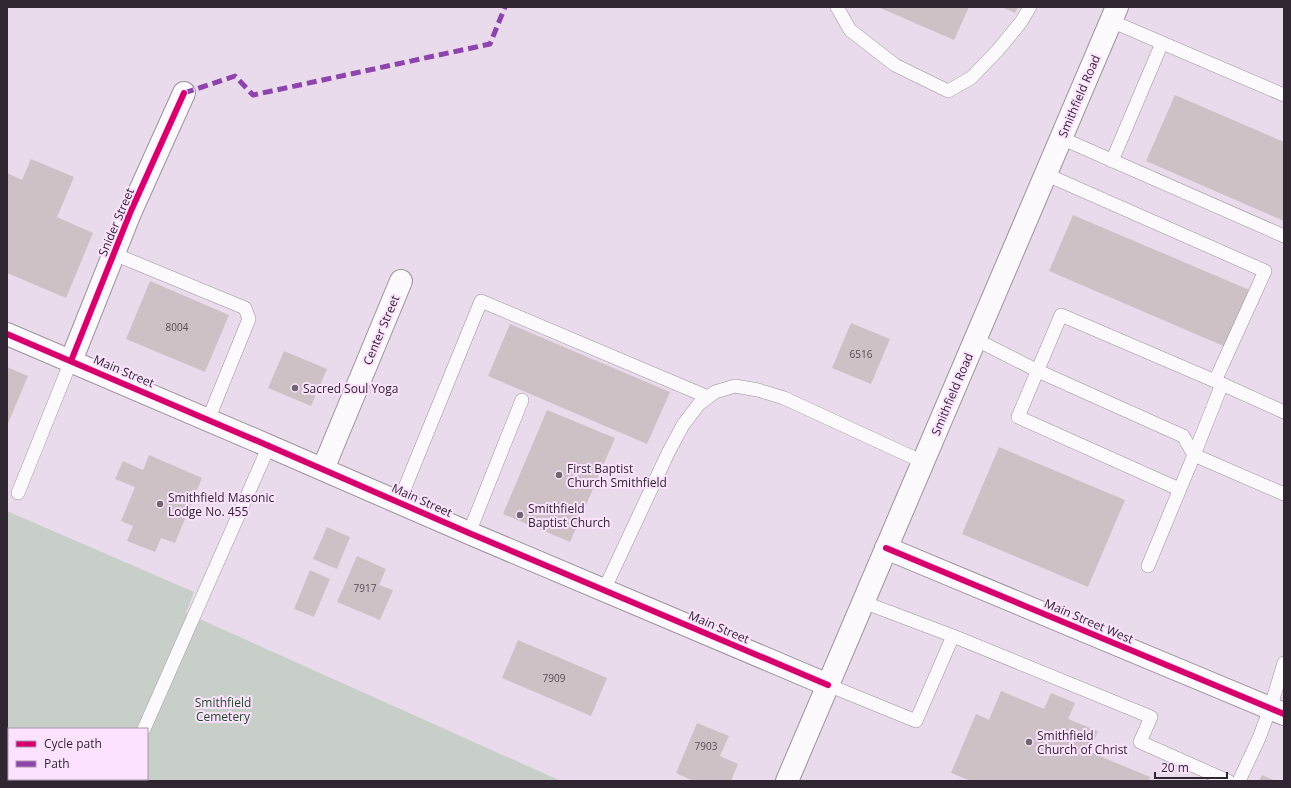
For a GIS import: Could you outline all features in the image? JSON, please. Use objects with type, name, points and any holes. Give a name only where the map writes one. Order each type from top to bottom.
[{"type":"street","name":"Smithfield Road","points":[[787,781],[1114,14]]},
{"type":"street","name":"Snider Street","points":[[71,360],[130,213],[184,92]]},
{"type":"street","name":"Center Street","points":[[323,469],[401,281]]},
{"type":"street","name":"Main Street","points":[[7,334],[71,360],[469,533],[828,685]]},
{"type":"street","name":"Main Street West","points":[[886,548],[1277,712]]},
{"type":"lane","points":[[837,7],[850,30],[895,65],[948,91],[971,78],[998,50],[1030,7]]},
{"type":"lane","points":[[1114,14],[1162,43],[1284,95]]},
{"type":"lane","points":[[1112,161],[1162,43]]},
{"type":"lane","points":[[1061,138],[1284,236]]},
{"type":"lane","points":[[1046,174],[1265,271],[1218,383],[1194,455],[1148,566]]},
{"type":"lane","points":[[114,254],[244,308],[249,319],[208,420]]},
{"type":"lane","points":[[399,502],[481,301],[708,397]]},
{"type":"lane","points":[[1179,489],[1018,417],[1061,315],[1284,412]]},
{"type":"lane","points":[[976,338],[1038,371],[1183,436],[1194,455],[1284,494]]},
{"type":"lane","points":[[18,493],[71,360]]},
{"type":"lane","points":[[604,590],[668,453],[683,425],[699,404],[715,392],[735,386],[758,390],[784,398],[923,462]]},
{"type":"lane","points":[[469,533],[522,400]]},
{"type":"lane","points":[[144,728],[269,446]]},
{"type":"lane","points":[[863,602],[952,636],[1151,717],[1140,742],[1228,781]]},
{"type":"lane","points":[[828,685],[916,721],[952,636]]},
{"type":"lane","points":[[1239,781],[1259,738],[1277,712],[1284,663]]},
{"type":"green space","name":"Smithfield Cemetery","points":[[7,511],[194,592],[186,613],[561,781],[7,781]]},
{"type":"building","points":[[878,7],[969,7],[954,40]]},
{"type":"building","points":[[1002,7],[1018,7],[1015,13]]},
{"type":"building","points":[[1175,95],[1284,142],[1284,221],[1146,161]]},
{"type":"building","points":[[31,159],[74,177],[57,217],[93,233],[66,298],[7,273],[7,173],[22,180]]},
{"type":"building","points":[[1073,215],[1252,291],[1228,348],[1049,271]]},
{"type":"building","points":[[150,281],[229,315],[205,372],[126,339]]},
{"type":"building","points":[[851,323],[890,339],[871,384],[832,368]]},
{"type":"building","points":[[510,324],[670,392],[647,444],[488,376]]},
{"type":"building","points":[[284,351],[327,369],[311,406],[268,388]]},
{"type":"building","points":[[7,367],[28,376],[7,426]]},
{"type":"building","points":[[547,410],[615,438],[570,542],[503,514]]},
{"type":"building","points":[[999,447],[1125,500],[1088,587],[962,534]]},
{"type":"building","name":"Smithfield Masonic Lodge No. 455","points":[[149,455],[202,478],[175,543],[161,538],[155,552],[127,541],[133,526],[121,521],[135,487],[115,479],[123,461],[143,470]]},
{"type":"building","points":[[327,527],[350,537],[337,569],[313,559]]},
{"type":"building","points":[[357,556],[386,569],[379,585],[393,590],[380,620],[337,602]]},
{"type":"building","points":[[310,570],[330,579],[314,617],[294,609]]},
{"type":"building","points":[[518,640],[607,678],[591,716],[502,678]]},
{"type":"building","name":"Smithfield Church of Christ","points":[[1001,691],[1044,709],[1051,693],[1075,703],[1068,719],[1098,731],[1090,752],[1150,777],[1149,781],[971,781],[951,773],[976,714],[989,720]]},
{"type":"building","points":[[697,723],[729,736],[720,756],[738,764],[731,781],[693,781],[676,773]]},
{"type":"building","points":[[1262,775],[1276,781],[1259,781]]},
{"type":"marked path","points":[[184,93],[235,76],[253,95],[490,44],[505,7]]},
{"type":"cycle path","points":[[71,361],[130,213],[184,93]]},
{"type":"cycle path","points":[[7,334],[469,533],[828,685]]},
{"type":"cycle path","points":[[886,548],[1284,714]]},
{"type":"place","name":"Sacred Soul Yoga","points":[[295,388]]},
{"type":"place","name":"First Baptist Church Smithfield","points":[[559,475]]},
{"type":"place","name":"Smithfield Masonic Lodge No. 455","points":[[160,504]]},
{"type":"place","name":"Smithfield Baptist Church","points":[[520,515]]},
{"type":"place","name":"Smithfield Church of Christ","points":[[1029,742]]}]
